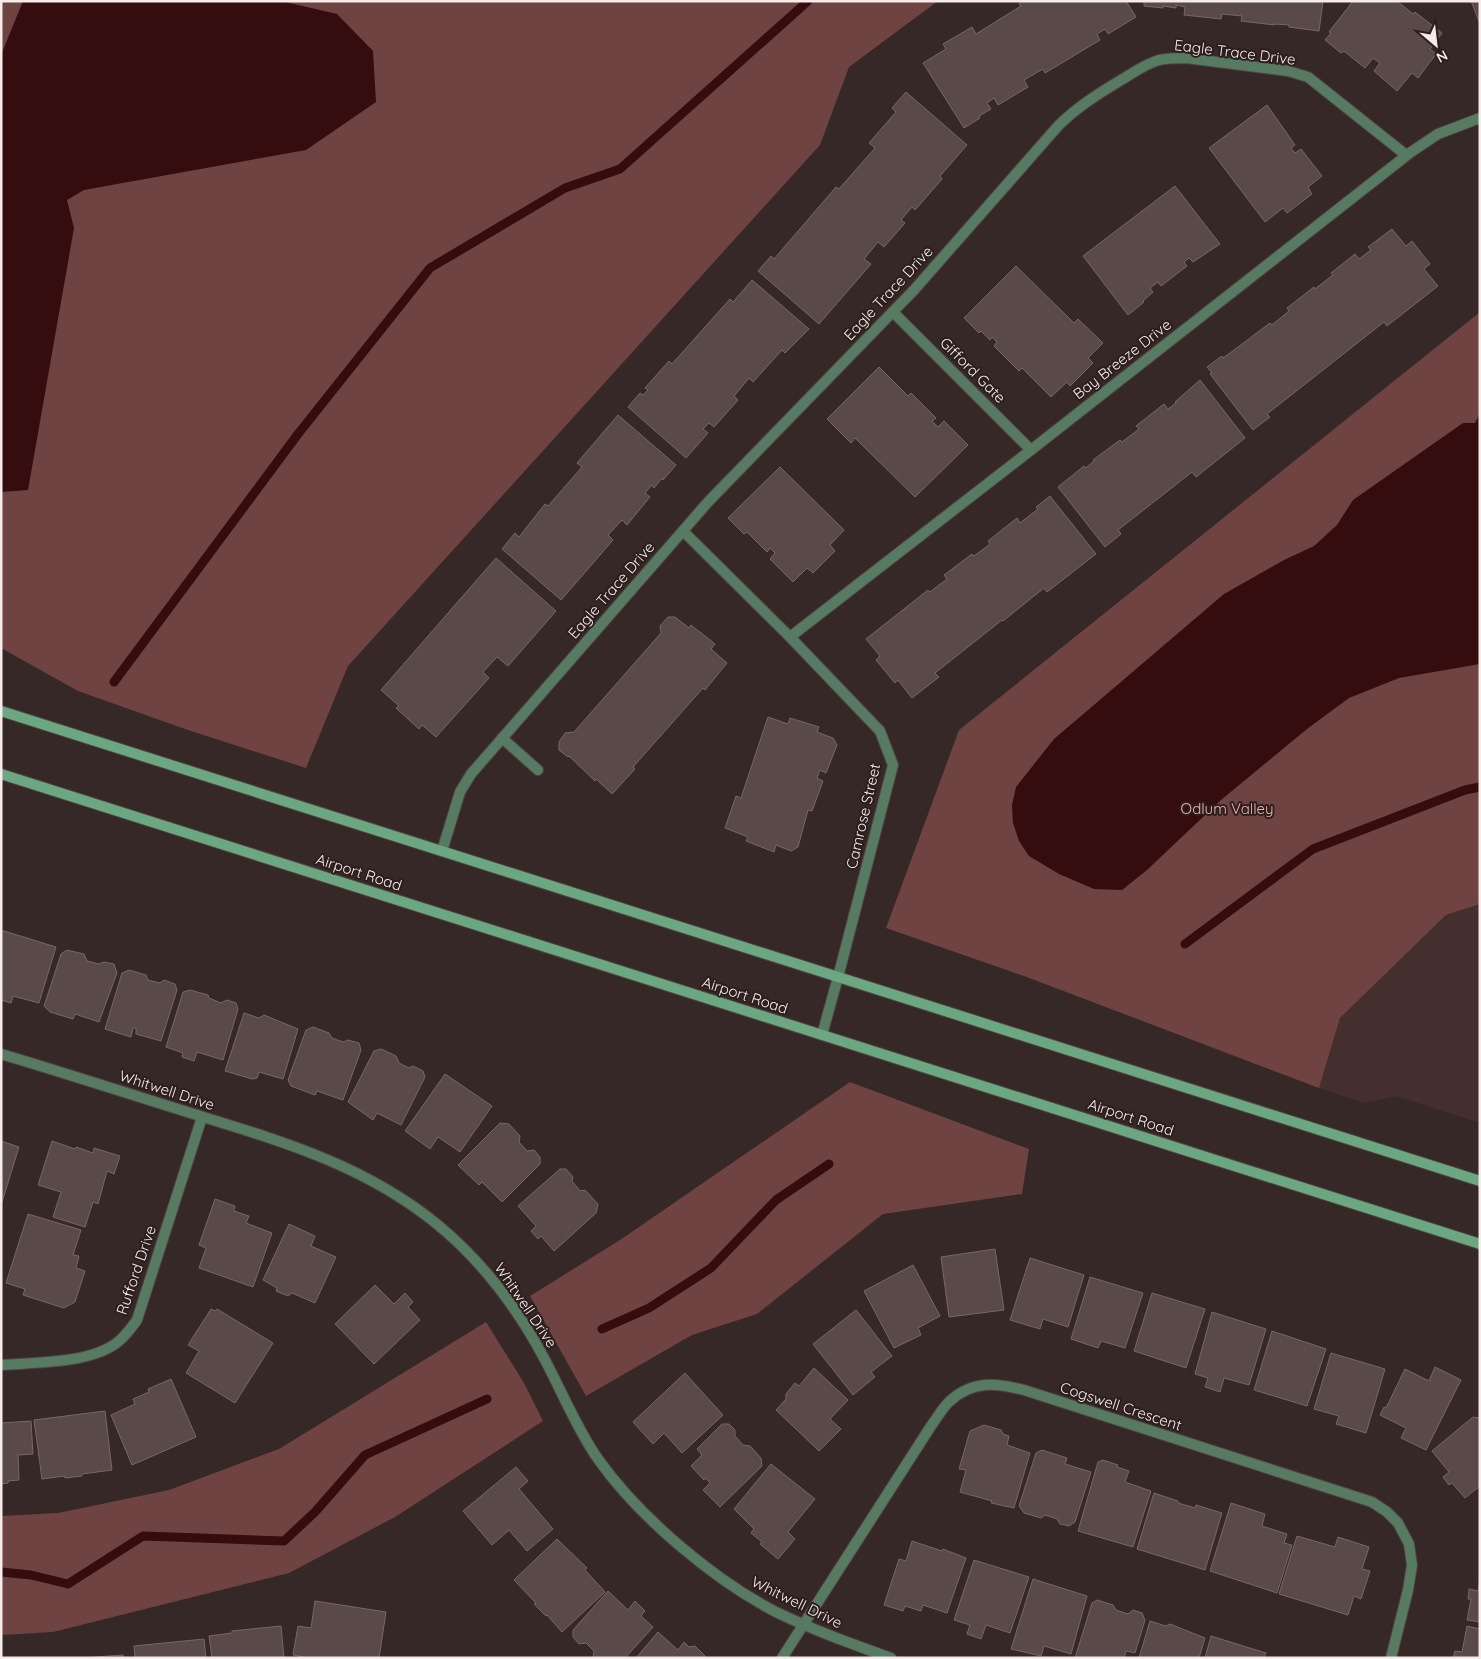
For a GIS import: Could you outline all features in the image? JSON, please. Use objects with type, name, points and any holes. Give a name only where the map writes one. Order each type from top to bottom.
[{"type":"main road","points":[[1,711],[1480,1181]]},
{"type":"main road","name":"Airport Road","points":[[1,774],[1480,1244]]},
{"type":"street","name":"Eagle Trace Drive","points":[[442,851],[460,792],[471,774],[502,738],[727,482],[893,312],[1065,119],[1087,102],[1159,60],[1186,58],[1288,71],[1308,77],[1406,155]]},
{"type":"street","name":"Bay Breeze Drive","points":[[790,637],[1406,155],[1438,134],[1480,118]]},
{"type":"street","name":"Gifford Gate","points":[[893,312],[1031,450]]},
{"type":"street","name":"Camrose Street","points":[[682,531],[790,637],[880,732],[893,765],[822,1035]]},
{"type":"street","points":[[502,738],[538,770]]},
{"type":"street","name":"Whitwell Drive","points":[[1,1054],[315,1154],[377,1182],[437,1224],[477,1260],[505,1296],[543,1356],[597,1458],[624,1492],[653,1521],[735,1588],[804,1624],[842,1641],[891,1658]]},
{"type":"street","name":"Rufford Drive","points":[[1,1365],[70,1360],[96,1353],[119,1342],[138,1320],[202,1117]]},
{"type":"street","name":"Cogswell Crescent","points":[[782,1658],[945,1407],[950,1401],[966,1390],[984,1384],[1005,1385],[1024,1390],[1372,1502],[1387,1512],[1398,1523],[1409,1544],[1412,1565],[1408,1590],[1391,1658]]},
{"type":"shaded area","points":[[23,1],[281,1],[337,14],[373,51],[376,102],[306,150],[84,190],[67,200],[74,228],[28,490],[1,492],[1,55]]},
{"type":"shaded area","points":[[1480,413],[1480,664],[1399,678],[1349,698],[1307,729],[1221,800],[1147,870],[1122,890],[1094,889],[1059,874],[1029,856],[1019,841],[1013,823],[1012,805],[1016,787],[1054,739],[1224,594],[1284,560],[1314,546],[1337,525],[1353,500],[1463,423],[1475,423]]},
{"type":"shaded area","points":[[1480,904],[1480,1123],[1396,1096],[1364,1103],[1319,1088],[1340,1018],[1446,915]]},
{"type":"green space","points":[[1,1],[938,1],[849,67],[820,145],[348,666],[306,768],[185,729],[78,691],[1,648]]},
{"type":"green space","name":"Odlum Valley","points":[[1480,312],[1480,904],[1446,915],[1340,1018],[1319,1088],[1024,976],[886,928],[959,730]]},
{"type":"green space","points":[[850,1082],[1029,1149],[1022,1194],[883,1214],[757,1314],[692,1335],[586,1396],[530,1296],[620,1240]]},
{"type":"green space","points":[[486,1322],[524,1383],[543,1421],[395,1517],[289,1573],[53,1632],[1,1635],[1,1516],[58,1513],[169,1490],[279,1449]]},
{"type":"building","points":[[1023,1],[1126,1],[1136,17],[1108,34],[1105,29],[1097,34],[1100,40],[1045,73],[1043,69],[1024,80],[1028,87],[998,105],[994,98],[987,103],[991,109],[964,128],[923,63],[946,49],[943,44],[972,27],[976,34],[1021,6],[1019,4]]},
{"type":"building","points":[[1144,1],[1323,1],[1319,31],[1289,27],[1289,25],[1241,21],[1242,16],[1222,14],[1221,19],[1184,15],[1185,7],[1176,5],[1176,8],[1144,6]]},
{"type":"building","points":[[1353,1],[1397,1],[1442,33],[1430,49],[1436,54],[1418,78],[1412,73],[1397,91],[1374,71],[1380,63],[1373,58],[1365,68],[1344,51],[1341,53],[1325,40]]},
{"type":"building","points":[[1471,1],[1480,1],[1480,24]]},
{"type":"building","points":[[906,92],[967,145],[940,176],[942,179],[915,210],[912,207],[901,220],[905,223],[884,247],[878,242],[864,259],[871,264],[819,324],[758,271],[771,256],[774,259],[836,187],[839,189],[875,148],[869,143],[896,112],[892,108]]},
{"type":"building","points":[[1267,105],[1295,145],[1291,148],[1295,153],[1301,149],[1322,176],[1308,187],[1312,194],[1287,213],[1283,208],[1265,222],[1209,148]]},
{"type":"building","points":[[1175,186],[1220,244],[1193,262],[1189,258],[1184,262],[1187,266],[1161,286],[1158,282],[1150,288],[1153,292],[1128,315],[1083,256]]},
{"type":"building","points":[[1392,229],[1406,246],[1412,241],[1430,264],[1424,269],[1438,286],[1387,326],[1384,322],[1267,414],[1270,417],[1253,430],[1210,374],[1212,373],[1207,367],[1222,356],[1223,358],[1270,323],[1272,325],[1289,311],[1287,308],[1333,275],[1331,273],[1355,254],[1359,259],[1371,250],[1368,247]]},
{"type":"building","points":[[1016,266],[1074,323],[1078,319],[1103,343],[1088,358],[1093,363],[1070,386],[1067,382],[1051,397],[1022,368],[1019,371],[994,346],[997,342],[992,337],[990,340],[981,331],[979,333],[964,318]]},
{"type":"building","points":[[752,280],[809,329],[785,353],[782,350],[753,382],[749,378],[734,396],[738,400],[714,427],[709,423],[703,429],[708,433],[686,458],[628,407],[640,393],[643,395],[648,390],[645,388],[669,361],[672,364],[730,299],[733,302]]},
{"type":"building","points":[[879,367],[908,396],[911,393],[936,418],[932,421],[938,427],[944,421],[968,445],[915,497],[855,438],[851,443],[827,419]]},
{"type":"building","points":[[1200,380],[1245,438],[1196,477],[1192,472],[1118,530],[1121,534],[1105,547],[1058,487],[1084,466],[1086,468],[1093,460],[1120,440],[1122,442],[1139,429],[1136,426],[1164,404],[1168,409],[1176,403]]},
{"type":"building","points":[[618,415],[676,465],[663,480],[662,478],[654,488],[652,485],[645,493],[650,497],[627,525],[622,520],[608,535],[613,540],[561,600],[502,549],[515,533],[519,537],[545,504],[548,506],[582,467],[577,463]]},
{"type":"building","points":[[780,467],[844,530],[830,545],[835,551],[813,573],[807,568],[793,582],[770,559],[775,553],[770,548],[767,552],[747,532],[744,534],[728,518]]},
{"type":"building","points":[[1050,496],[1096,554],[1047,592],[1044,588],[1002,620],[935,673],[939,677],[912,698],[898,680],[895,683],[876,660],[880,656],[866,639],[928,590],[930,592],[947,579],[944,575],[972,554],[974,556],[990,544],[988,541],[1017,518],[1020,523],[1038,509],[1036,507]]},
{"type":"building","points":[[496,558],[556,611],[508,666],[497,657],[483,672],[489,678],[436,737],[422,725],[419,729],[396,708],[399,706],[381,690]]},
{"type":"building","points":[[668,617],[675,617],[689,628],[691,625],[715,644],[711,649],[727,663],[705,690],[703,688],[633,767],[635,769],[612,794],[596,779],[595,781],[569,756],[559,750],[559,742],[565,733],[574,732],[661,633],[660,626]]},
{"type":"building","points":[[768,717],[788,724],[790,718],[819,727],[817,732],[833,738],[837,745],[826,773],[820,770],[817,778],[823,781],[812,811],[808,810],[798,847],[791,851],[776,845],[774,852],[746,841],[748,837],[725,828],[736,796],[741,798]]},
{"type":"building","points":[[1,930],[56,947],[39,1003],[13,996],[11,1003],[1,1000]]},
{"type":"building","points":[[67,950],[84,954],[87,961],[99,964],[104,962],[114,964],[117,973],[99,1022],[75,1014],[73,1019],[50,1012],[44,1006],[61,954]]},
{"type":"building","points":[[129,970],[146,975],[148,980],[160,983],[164,980],[175,984],[177,990],[161,1041],[136,1034],[136,1028],[133,1028],[131,1037],[105,1029],[122,973]]},
{"type":"building","points":[[190,990],[208,995],[209,998],[221,1003],[227,1000],[236,1003],[238,1009],[223,1060],[197,1052],[194,1061],[182,1057],[183,1053],[166,1047],[183,992]]},
{"type":"building","points":[[244,1013],[259,1018],[264,1015],[298,1029],[283,1079],[259,1072],[257,1078],[252,1079],[225,1071]]},
{"type":"building","points":[[313,1027],[329,1033],[332,1038],[343,1042],[348,1040],[359,1043],[361,1050],[343,1100],[317,1091],[315,1095],[291,1086],[288,1080],[306,1030]]},
{"type":"building","points":[[381,1049],[396,1056],[399,1063],[409,1068],[413,1066],[423,1071],[425,1077],[401,1125],[377,1113],[373,1120],[348,1102],[374,1051]]},
{"type":"building","points":[[445,1074],[492,1106],[460,1152],[438,1137],[430,1149],[405,1131]]},
{"type":"building","points":[[500,1123],[509,1124],[520,1136],[519,1142],[527,1151],[534,1150],[540,1157],[540,1164],[502,1202],[482,1182],[479,1185],[458,1165]]},
{"type":"building","points":[[1,1141],[19,1147],[2,1202],[1,1202]]},
{"type":"building","points":[[52,1141],[93,1153],[94,1148],[120,1156],[114,1174],[107,1171],[98,1204],[93,1202],[85,1227],[53,1217],[61,1192],[38,1185]]},
{"type":"building","points":[[560,1169],[566,1169],[573,1177],[572,1181],[580,1191],[585,1190],[598,1204],[596,1213],[554,1251],[541,1236],[538,1239],[531,1231],[536,1226],[518,1206]]},
{"type":"building","points":[[215,1199],[235,1206],[234,1211],[249,1216],[246,1223],[272,1233],[253,1287],[199,1268],[206,1248],[199,1245]]},
{"type":"building","points":[[28,1214],[81,1230],[73,1255],[79,1256],[76,1268],[85,1271],[75,1302],[64,1308],[23,1295],[25,1289],[6,1283]]},
{"type":"building","points":[[289,1224],[315,1236],[311,1246],[336,1257],[315,1303],[292,1293],[288,1296],[276,1291],[277,1288],[263,1280]]},
{"type":"building","points":[[995,1249],[1004,1310],[949,1317],[941,1257]]},
{"type":"building","points":[[1030,1258],[1084,1275],[1068,1327],[1043,1319],[1040,1329],[1010,1320]]},
{"type":"building","points":[[913,1265],[940,1316],[918,1328],[921,1335],[894,1348],[864,1291]]},
{"type":"building","points":[[1090,1277],[1143,1293],[1125,1348],[1101,1341],[1098,1348],[1071,1339]]},
{"type":"building","points":[[375,1285],[394,1304],[405,1293],[413,1302],[408,1307],[420,1320],[374,1364],[335,1324]]},
{"type":"building","points":[[1152,1293],[1205,1309],[1186,1368],[1134,1351]]},
{"type":"building","points":[[211,1309],[215,1311],[217,1309],[273,1343],[235,1403],[186,1373],[199,1351],[188,1345]]},
{"type":"building","points":[[856,1310],[892,1356],[871,1372],[875,1377],[853,1395],[813,1344]]},
{"type":"building","points":[[1212,1312],[1266,1329],[1249,1385],[1224,1378],[1220,1392],[1205,1387],[1208,1378],[1195,1374]]},
{"type":"building","points":[[1272,1331],[1326,1349],[1307,1406],[1254,1390]]},
{"type":"building","points":[[1331,1353],[1385,1369],[1366,1433],[1336,1424],[1339,1416],[1314,1409]]},
{"type":"building","points":[[1435,1367],[1461,1380],[1426,1450],[1401,1438],[1406,1428],[1380,1415],[1384,1407],[1386,1408],[1405,1369],[1429,1381]]},
{"type":"building","points":[[814,1368],[848,1400],[830,1419],[841,1429],[819,1451],[776,1410],[786,1399],[786,1394],[795,1383],[799,1386]]},
{"type":"building","points":[[685,1373],[723,1415],[682,1453],[664,1433],[653,1444],[633,1422]]},
{"type":"building","points":[[171,1379],[196,1437],[132,1465],[111,1415],[135,1404],[133,1399],[149,1392],[148,1389]]},
{"type":"building","points":[[105,1411],[112,1470],[82,1474],[82,1476],[42,1479],[34,1420]]},
{"type":"building","points":[[1473,1417],[1480,1418],[1480,1486],[1465,1498],[1452,1483],[1449,1485],[1443,1477],[1449,1472],[1432,1451]]},
{"type":"building","points":[[31,1421],[33,1454],[18,1455],[19,1480],[1,1484],[1,1423]]},
{"type":"building","points":[[722,1424],[729,1424],[735,1430],[735,1436],[743,1445],[750,1446],[761,1458],[762,1466],[720,1507],[703,1490],[710,1483],[706,1478],[704,1480],[691,1466],[702,1455],[697,1449]]},
{"type":"building","points":[[984,1425],[1001,1430],[1003,1434],[1009,1436],[1007,1445],[1030,1453],[1014,1508],[991,1503],[992,1501],[960,1492],[966,1470],[959,1469],[970,1431]]},
{"type":"building","points":[[1042,1450],[1067,1458],[1065,1464],[1091,1472],[1075,1522],[1069,1526],[1060,1524],[1057,1519],[1045,1515],[1041,1518],[1024,1513],[1019,1506],[1036,1453]]},
{"type":"building","points":[[1103,1460],[1129,1471],[1125,1482],[1151,1491],[1133,1547],[1078,1531],[1098,1462]]},
{"type":"building","points":[[771,1464],[815,1499],[788,1532],[795,1539],[778,1559],[760,1544],[762,1542],[751,1533],[754,1529],[734,1509]]},
{"type":"building","points":[[516,1467],[528,1481],[519,1489],[553,1529],[527,1551],[509,1530],[492,1545],[463,1511]]},
{"type":"building","points":[[1154,1493],[1195,1508],[1196,1505],[1222,1513],[1205,1570],[1137,1549]]},
{"type":"building","points":[[1231,1503],[1265,1514],[1262,1526],[1287,1534],[1284,1543],[1292,1545],[1277,1593],[1210,1571]]},
{"type":"building","points":[[1297,1536],[1335,1547],[1338,1537],[1369,1547],[1362,1569],[1370,1571],[1361,1599],[1354,1596],[1348,1615],[1279,1594]]},
{"type":"building","points":[[557,1539],[587,1568],[585,1570],[605,1592],[562,1632],[534,1604],[536,1603],[514,1580]]},
{"type":"building","points":[[912,1541],[942,1551],[943,1549],[966,1558],[947,1613],[923,1605],[921,1611],[905,1606],[903,1611],[884,1605],[899,1559],[906,1561]]},
{"type":"building","points":[[974,1560],[1029,1577],[1010,1633],[986,1625],[981,1639],[967,1634],[970,1625],[954,1620]]},
{"type":"building","points":[[1033,1579],[1087,1596],[1071,1654],[1044,1646],[1041,1656],[1011,1649]]},
{"type":"building","points":[[1480,1579],[1480,1622],[1467,1620],[1471,1599],[1468,1599],[1469,1589],[1478,1591]]},
{"type":"building","points":[[608,1591],[628,1610],[635,1601],[645,1611],[641,1616],[653,1627],[625,1658],[593,1658],[594,1651],[586,1643],[579,1644],[573,1637],[573,1630]]},
{"type":"building","points":[[1097,1600],[1113,1605],[1116,1610],[1128,1614],[1133,1610],[1142,1613],[1145,1620],[1135,1653],[1126,1651],[1124,1658],[1075,1658],[1092,1603]]},
{"type":"building","points":[[315,1601],[386,1612],[379,1658],[310,1658],[293,1655],[298,1626],[311,1628]]},
{"type":"building","points":[[1150,1621],[1166,1626],[1170,1624],[1205,1638],[1199,1658],[1139,1658]]},
{"type":"building","points":[[281,1626],[284,1658],[212,1658],[209,1636],[232,1633],[232,1631]]},
{"type":"building","points":[[1467,1626],[1480,1629],[1480,1658],[1453,1658],[1455,1651],[1462,1652]]},
{"type":"building","points":[[658,1632],[678,1650],[684,1642],[689,1647],[695,1646],[707,1658],[636,1658]]},
{"type":"building","points":[[1211,1636],[1266,1653],[1264,1658],[1205,1658]]},
{"type":"building","points":[[204,1639],[206,1658],[135,1658],[134,1646]]},
{"type":"building","points":[[123,1655],[124,1658],[81,1658]]},
{"type":"waterway","points":[[114,682],[298,434],[430,268],[565,188],[620,169],[808,1]]},
{"type":"waterway","points":[[1185,944],[1313,849],[1465,790],[1480,787]]},
{"type":"waterway","points":[[602,1329],[649,1308],[711,1268],[776,1200],[829,1164]]},
{"type":"waterway","points":[[1,1572],[31,1575],[68,1584],[143,1536],[284,1541],[315,1512],[365,1455],[487,1399]]}]
